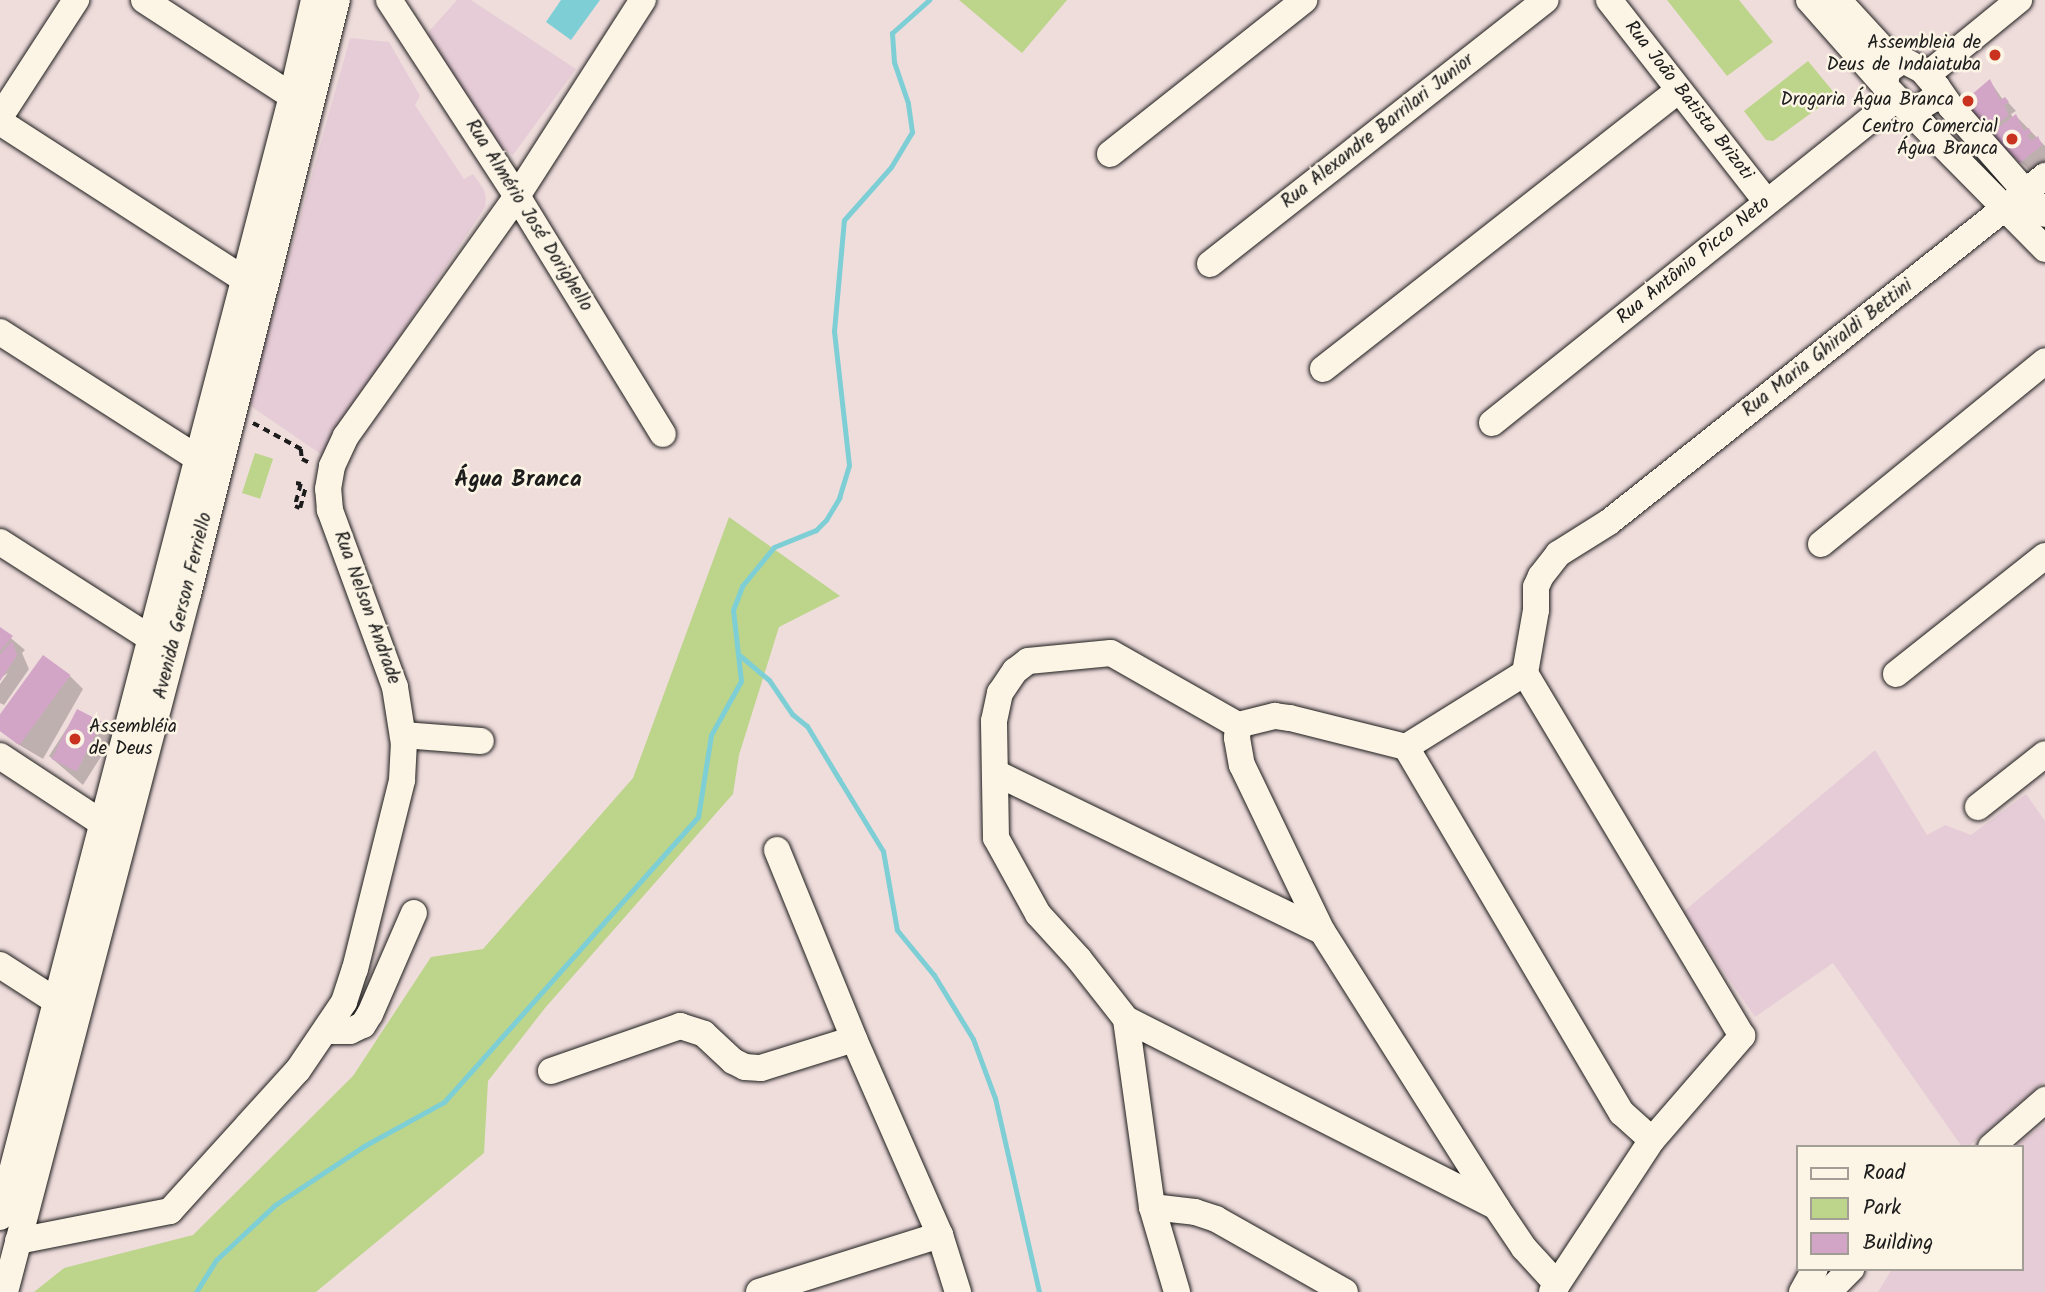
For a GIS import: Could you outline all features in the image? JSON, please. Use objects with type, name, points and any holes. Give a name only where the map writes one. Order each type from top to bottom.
[{"type":"street","points":[[76,0],[0,120],[244,279]]},
{"type":"street","points":[[144,0],[292,96]]},
{"type":"street","name":"Avenida Gerson Ferriello","points":[[0,1217],[4,1181],[56,1001],[292,96],[314,0]]},
{"type":"street","name":"Avenida Gerson Ferriello","points":[[5,1292],[233,414],[337,0]]},
{"type":"street","name":"Rua Almério José Dorighello","points":[[389,0],[517,196],[663,434]]},
{"type":"street","name":"Rua Nelson Andrade","points":[[18,1241],[170,1211],[298,1070],[344,1002],[355,969],[402,780],[403,735],[395,687],[330,510],[330,473],[346,436],[517,196],[643,0]]},
{"type":"street","points":[[1110,154],[1304,0]]},
{"type":"street","name":"Rua Alexandre Barrilari Junior","points":[[1210,264],[1546,0]]},
{"type":"street","name":"Rua João Batista Brizoti","points":[[1609,0],[1767,202]]},
{"type":"street","points":[[1809,0],[1897,90],[2025,192],[2045,249]]},
{"type":"street","points":[[1838,0],[1897,90]]},
{"type":"street","points":[[1932,81],[2019,0]]},
{"type":"street","points":[[1897,90],[1911,61],[1932,81],[2045,214]]},
{"type":"street","name":"Rua Antônio Picco Neto","points":[[1492,423],[1767,202],[1897,90],[1933,99],[1932,81]]},
{"type":"street","points":[[1324,369],[1678,91]]},
{"type":"street","name":"Rua Maria Ghiraldi Bettini","points":[[1525,673],[1536,587],[1544,570],[1558,554],[1609,522],[2025,192]]},
{"type":"street","points":[[0,332],[197,458]]},
{"type":"street","points":[[1821,544],[2045,361]]},
{"type":"street","points":[[0,542],[150,638]]},
{"type":"street","points":[[1895,674],[2045,556]]},
{"type":"street","points":[[1497,1208],[1126,1019],[1079,959],[1038,914],[1000,848],[994,826],[997,701],[1015,671],[1033,659],[1111,653],[1238,725],[1275,716],[1406,747],[1622,1113],[1652,1140]]},
{"type":"street","points":[[1238,725],[1237,738],[1242,765],[1322,931],[1497,1208],[1554,1288],[1652,1140],[1738,1043],[1742,1034],[1525,673],[1406,747]]},
{"type":"street","points":[[403,735],[481,741]]},
{"type":"street","points":[[1978,807],[2045,754]]},
{"type":"street","points":[[0,756],[102,823]]},
{"type":"street","points":[[996,773],[1322,931]]},
{"type":"street","points":[[777,850],[854,1039],[940,1235],[958,1292]]},
{"type":"street","points":[[326,1031],[349,1031],[363,1024],[370,1014],[414,913]]},
{"type":"street","points":[[0,965],[56,1001]]},
{"type":"street","points":[[1126,1019],[1152,1207],[1177,1292]]},
{"type":"street","points":[[551,1071],[680,1026],[704,1034],[733,1062],[745,1067],[761,1068],[854,1039]]},
{"type":"street","points":[[1993,1145],[2045,1100]]},
{"type":"street","points":[[4,1181],[27,1211]]},
{"type":"street","points":[[1152,1207],[1195,1212],[1216,1219],[1345,1292]]},
{"type":"street","points":[[762,1292],[940,1235]]},
{"type":"street","points":[[1801,1292],[1814,1271]]},
{"type":"street","points":[[1828,1292],[1849,1271]]},
{"type":"path","points":[[233,414],[292,443],[301,449],[302,459],[330,473]]},
{"type":"shaded area","points":[[457,0],[471,0],[576,69],[513,155],[490,141],[423,38]]},
{"type":"shaded area","points":[[350,38],[389,42],[420,96],[415,105],[464,179],[473,174],[486,198],[485,207],[322,455],[248,404]]},
{"type":"shaded area","points":[[1875,750],[1927,835],[1945,825],[1971,835],[2026,794],[2045,821],[2045,1081],[1970,1145],[1961,1145],[1833,963],[1755,1017],[1683,912]]},
{"type":"shaded area","points":[[2045,1123],[2045,1292],[1878,1292],[1891,1271],[2024,1271],[2024,1145],[2017,1145]]},
{"type":"green space","points":[[959,0],[1067,0],[1022,53]]},
{"type":"green space","points":[[1667,0],[1739,0],[1773,42],[1727,76]]},
{"type":"green space","points":[[1808,61],[1836,95],[1773,141],[1766,140],[1744,111]]},
{"type":"green space","points":[[255,453],[273,459],[260,499],[242,493]]},
{"type":"green space","points":[[729,517],[840,596],[779,627],[739,755],[733,794],[545,1008],[488,1081],[484,1153],[316,1292],[34,1292],[64,1268],[193,1235],[353,1076],[431,957],[483,949],[633,778]]},
{"type":"water","points":[[561,0],[600,0],[571,40],[546,22]]},
{"type":"building","points":[[1990,79],[2000,100],[2005,97],[2009,102],[2004,105],[2009,115],[1989,130],[1964,101]]},
{"type":"building","name":"Centro Comercial Água Branca","points":[[2016,114],[2024,131],[2029,128],[2031,132],[2027,136],[2032,141],[2038,136],[2042,145],[2020,163],[1990,134]]},
{"type":"building","points":[[0,627],[13,636],[0,651]]},
{"type":"building","points":[[12,641],[17,655],[0,681],[0,655]]},
{"type":"building","points":[[43,655],[71,675],[19,745],[0,731],[0,714]]},
{"type":"building","name":"Assembléia de Deus","points":[[77,709],[102,722],[77,772],[52,759]]},
{"type":"waterway","points":[[196,1292],[216,1260],[275,1205],[364,1146],[444,1102],[698,817],[711,735],[741,681],[733,610],[742,586],[774,547],[816,530],[826,520],[839,498],[849,465],[834,331],[844,220],[891,167],[912,132],[908,103],[894,62],[892,33],[929,0]]},
{"type":"waterway","points":[[738,654],[769,680],[792,714],[807,726],[883,851],[897,930],[934,975],[973,1039],[995,1098],[1039,1292]]},
{"type":"place","name":"Assembleia de Deus de Indaiatuba","points":[[1995,55]]},
{"type":"place","name":"Drogaria Água Branca","points":[[1968,101]]},
{"type":"place","name":"Centro Comercial Água Branca","points":[[2012,139]]},
{"type":"place","name":"Assembléia de Deus","points":[[75,739]]},
{"type":"district","name":"Água Branca","points":[[518,480]]}]
